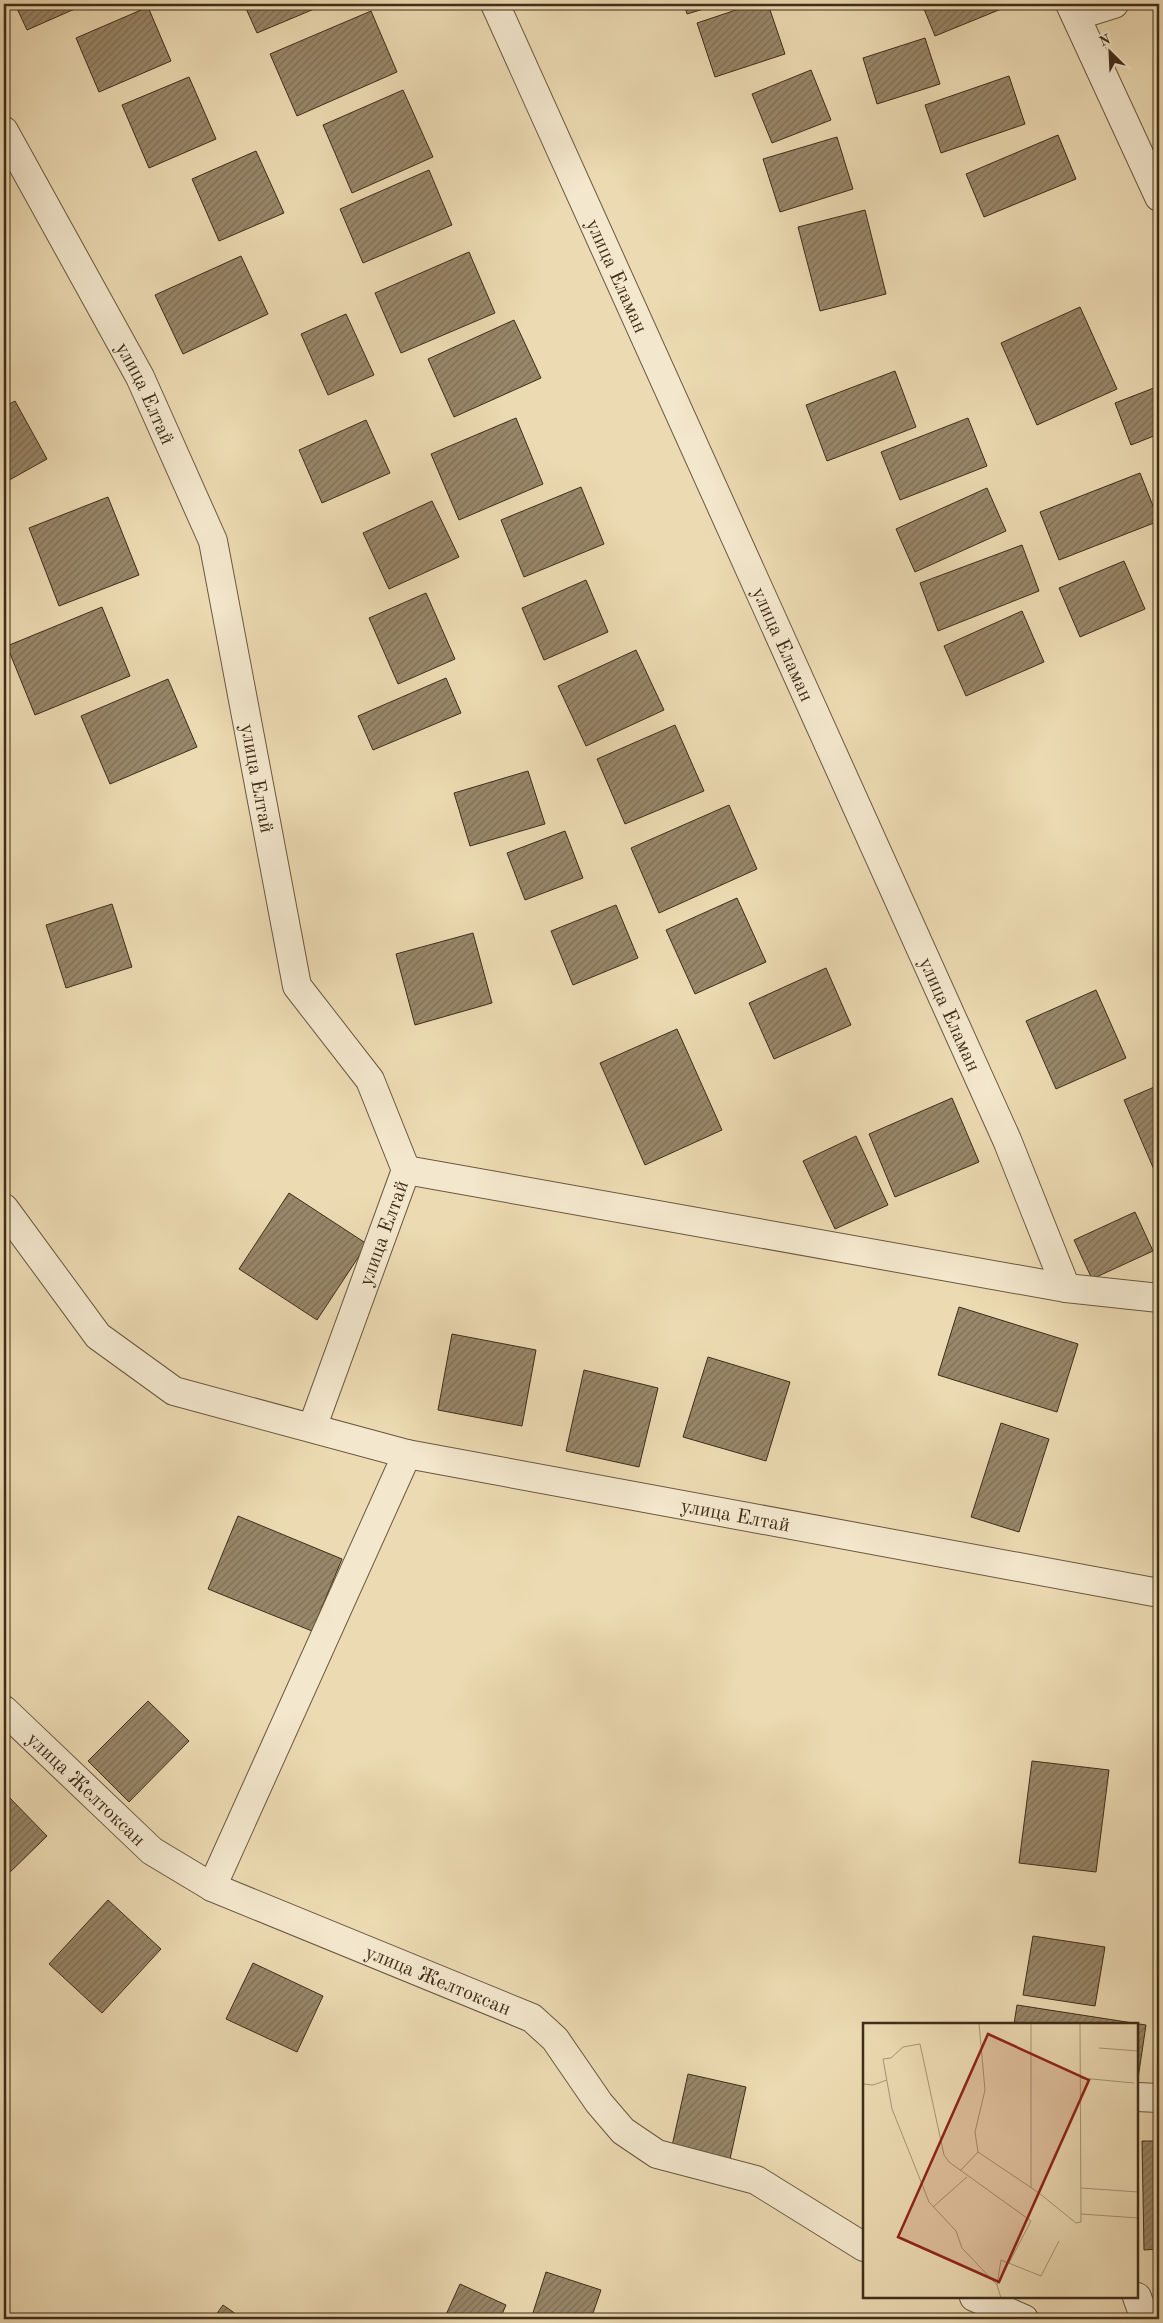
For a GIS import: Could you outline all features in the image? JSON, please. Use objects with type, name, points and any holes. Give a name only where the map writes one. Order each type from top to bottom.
[{"type":"street","name":"улица Еламан","points":[[495,4],[1007,1140],[1066,1288]]},
{"type":"street","points":[[1114,4],[1073,10],[1159,197]]},
{"type":"street","name":"улица Елтай","points":[[4,131],[140,377],[213,541],[297,986],[370,1080],[406,1170],[312,1428]]},
{"type":"street","points":[[406,1170],[1066,1288],[1159,1298]]},
{"type":"street","name":"улица Елтай","points":[[4,1208],[98,1336],[174,1391],[407,1454],[1159,1593]]},
{"type":"street","points":[[212,1887],[407,1454]]},
{"type":"street","name":"улица Желтоксан","points":[[4,1710],[152,1851],[212,1887],[532,2018],[555,2039],[599,2103],[623,2131],[658,2154],[756,2180],[863,2246]]},
{"type":"street","points":[[1138,2097],[1159,2098]]},
{"type":"street","points":[[976,2298],[1024,2319]]},
{"type":"street","points":[[1137,2298],[1144,2319]]},
{"type":"building","points":[[15,4],[86,4],[27,30]]},
{"type":"building","points":[[244,4],[326,4],[257,33]]},
{"type":"building","points":[[684,4],[720,4],[687,14]]},
{"type":"building","points":[[754,4],[768,4],[785,54],[715,77],[697,23]]},
{"type":"building","points":[[922,4],[1011,4],[1011,5],[935,36]]},
{"type":"building","points":[[148,7],[171,61],[99,92],[76,38]]},
{"type":"building","points":[[371,11],[397,72],[297,116],[270,54]]},
{"type":"building","points":[[925,38],[940,84],[877,104],[863,58]]},
{"type":"building","points":[[811,70],[831,120],[772,143],[752,94]]},
{"type":"building","points":[[1009,76],[1025,124],[941,153],[925,105]]},
{"type":"building","points":[[189,77],[216,139],[149,168],[122,105]]},
{"type":"building","points":[[403,90],[433,157],[352,193],[323,125]]},
{"type":"building","points":[[1058,135],[1076,179],[984,217],[966,174]]},
{"type":"building","points":[[837,137],[853,189],[780,212],[763,159]]},
{"type":"building","points":[[256,151],[284,213],[219,241],[192,179]]},
{"type":"building","points":[[429,170],[452,225],[363,263],[340,209]]},
{"type":"building","points":[[865,210],[886,294],[820,311],[798,227]]},
{"type":"building","points":[[469,252],[495,313],[401,353],[375,293]]},
{"type":"building","points":[[241,256],[268,314],[183,354],[155,295]]},
{"type":"building","points":[[1080,307],[1117,389],[1037,425],[1001,343]]},
{"type":"building","points":[[346,314],[374,375],[328,395],[301,334]]},
{"type":"building","points":[[514,320],[541,378],[454,417],[428,359]]},
{"type":"building","points":[[895,371],[916,427],[827,461],[806,405]]},
{"type":"building","points":[[1159,386],[1159,434],[1131,445],[1115,403]]},
{"type":"building","points":[[15,401],[47,459],[4,483],[4,407]]},
{"type":"building","points":[[516,418],[543,484],[459,520],[431,454]]},
{"type":"building","points":[[968,418],[987,466],[900,500],[881,452]]},
{"type":"building","points":[[366,420],[390,473],[322,503],[299,450]]},
{"type":"building","points":[[1140,473],[1159,521],[1059,560],[1040,512]]},
{"type":"building","points":[[581,487],[604,544],[524,577],[501,520]]},
{"type":"building","points":[[987,488],[1006,531],[915,572],[896,529]]},
{"type":"building","points":[[108,497],[139,575],[59,606],[29,528]]},
{"type":"building","points":[[432,501],[459,557],[389,589],[363,533]]},
{"type":"building","points":[[1022,545],[1039,591],[938,631],[920,583]]},
{"type":"building","points":[[1124,561],[1145,609],[1080,637],[1059,588]]},
{"type":"building","points":[[586,580],[608,632],[544,660],[522,608]]},
{"type":"building","points":[[426,593],[455,659],[398,684],[369,618]]},
{"type":"building","points":[[102,607],[130,676],[35,715],[7,646]]},
{"type":"building","points":[[1022,611],[1044,662],[966,696],[944,646]]},
{"type":"building","points":[[636,650],[664,710],[586,746],[558,686]]},
{"type":"building","points":[[446,678],[461,713],[373,750],[358,716]]},
{"type":"building","points":[[168,679],[197,747],[110,784],[81,716]]},
{"type":"building","points":[[675,725],[704,791],[625,824],[597,759]]},
{"type":"building","points":[[528,771],[545,824],[470,846],[454,793]]},
{"type":"building","points":[[729,805],[757,869],[659,913],[631,848]]},
{"type":"building","points":[[565,831],[583,878],[525,900],[507,853]]},
{"type":"building","points":[[737,898],[766,962],[695,994],[666,930]]},
{"type":"building","points":[[112,904],[132,967],[66,988],[46,925]]},
{"type":"building","points":[[616,905],[638,958],[573,985],[551,931]]},
{"type":"building","points":[[473,933],[492,1003],[415,1025],[396,954]]},
{"type":"building","points":[[826,968],[851,1025],[774,1059],[749,1003]]},
{"type":"building","points":[[1096,990],[1126,1058],[1056,1089],[1026,1021]]},
{"type":"building","points":[[677,1029],[722,1130],[645,1165],[600,1063]]},
{"type":"building","points":[[1159,1085],[1159,1179],[1158,1179],[1124,1100]]},
{"type":"building","points":[[952,1098],[979,1162],[895,1197],[869,1134]]},
{"type":"building","points":[[856,1136],[888,1205],[835,1229],[803,1161]]},
{"type":"building","points":[[289,1193],[367,1244],[317,1320],[239,1269]]},
{"type":"building","points":[[1135,1212],[1153,1251],[1092,1279],[1074,1240]]},
{"type":"building","points":[[959,1307],[1078,1344],[1057,1412],[938,1375]]},
{"type":"building","points":[[452,1334],[536,1350],[522,1426],[438,1410]]},
{"type":"building","points":[[708,1357],[790,1382],[766,1461],[683,1437]]},
{"type":"building","points":[[584,1370],[658,1388],[639,1467],[566,1451]]},
{"type":"building","points":[[1001,1423],[1049,1439],[1019,1532],[971,1517]]},
{"type":"building","points":[[238,1516],[342,1559],[312,1631],[208,1589]]},
{"type":"building","points":[[148,1701],[189,1741],[129,1802],[88,1761]]},
{"type":"building","points":[[1032,1761],[1109,1770],[1096,1872],[1019,1863]]},
{"type":"building","points":[[4,1792],[47,1836],[4,1878]]},
{"type":"building","points":[[108,1900],[161,1949],[102,2013],[49,1964]]},
{"type":"building","points":[[1033,1936],[1105,1947],[1095,2006],[1023,1995]]},
{"type":"building","points":[[253,1963],[323,1996],[297,2052],[226,2019]]},
{"type":"building","points":[[1017,2005],[1133,2023],[1014,2023]]},
{"type":"building","points":[[1138,2024],[1146,2025],[1138,2078]]},
{"type":"building","points":[[688,2074],[746,2087],[730,2159],[672,2146]]},
{"type":"building","points":[[1142,2141],[1159,2141],[1159,2249],[1144,2250]]},
{"type":"building","points":[[546,2272],[601,2290],[591,2319],[531,2319]]},
{"type":"building","points":[[460,2284],[506,2305],[500,2319],[444,2319]]},
{"type":"building","points":[[223,2305],[243,2319],[213,2319]]}]
